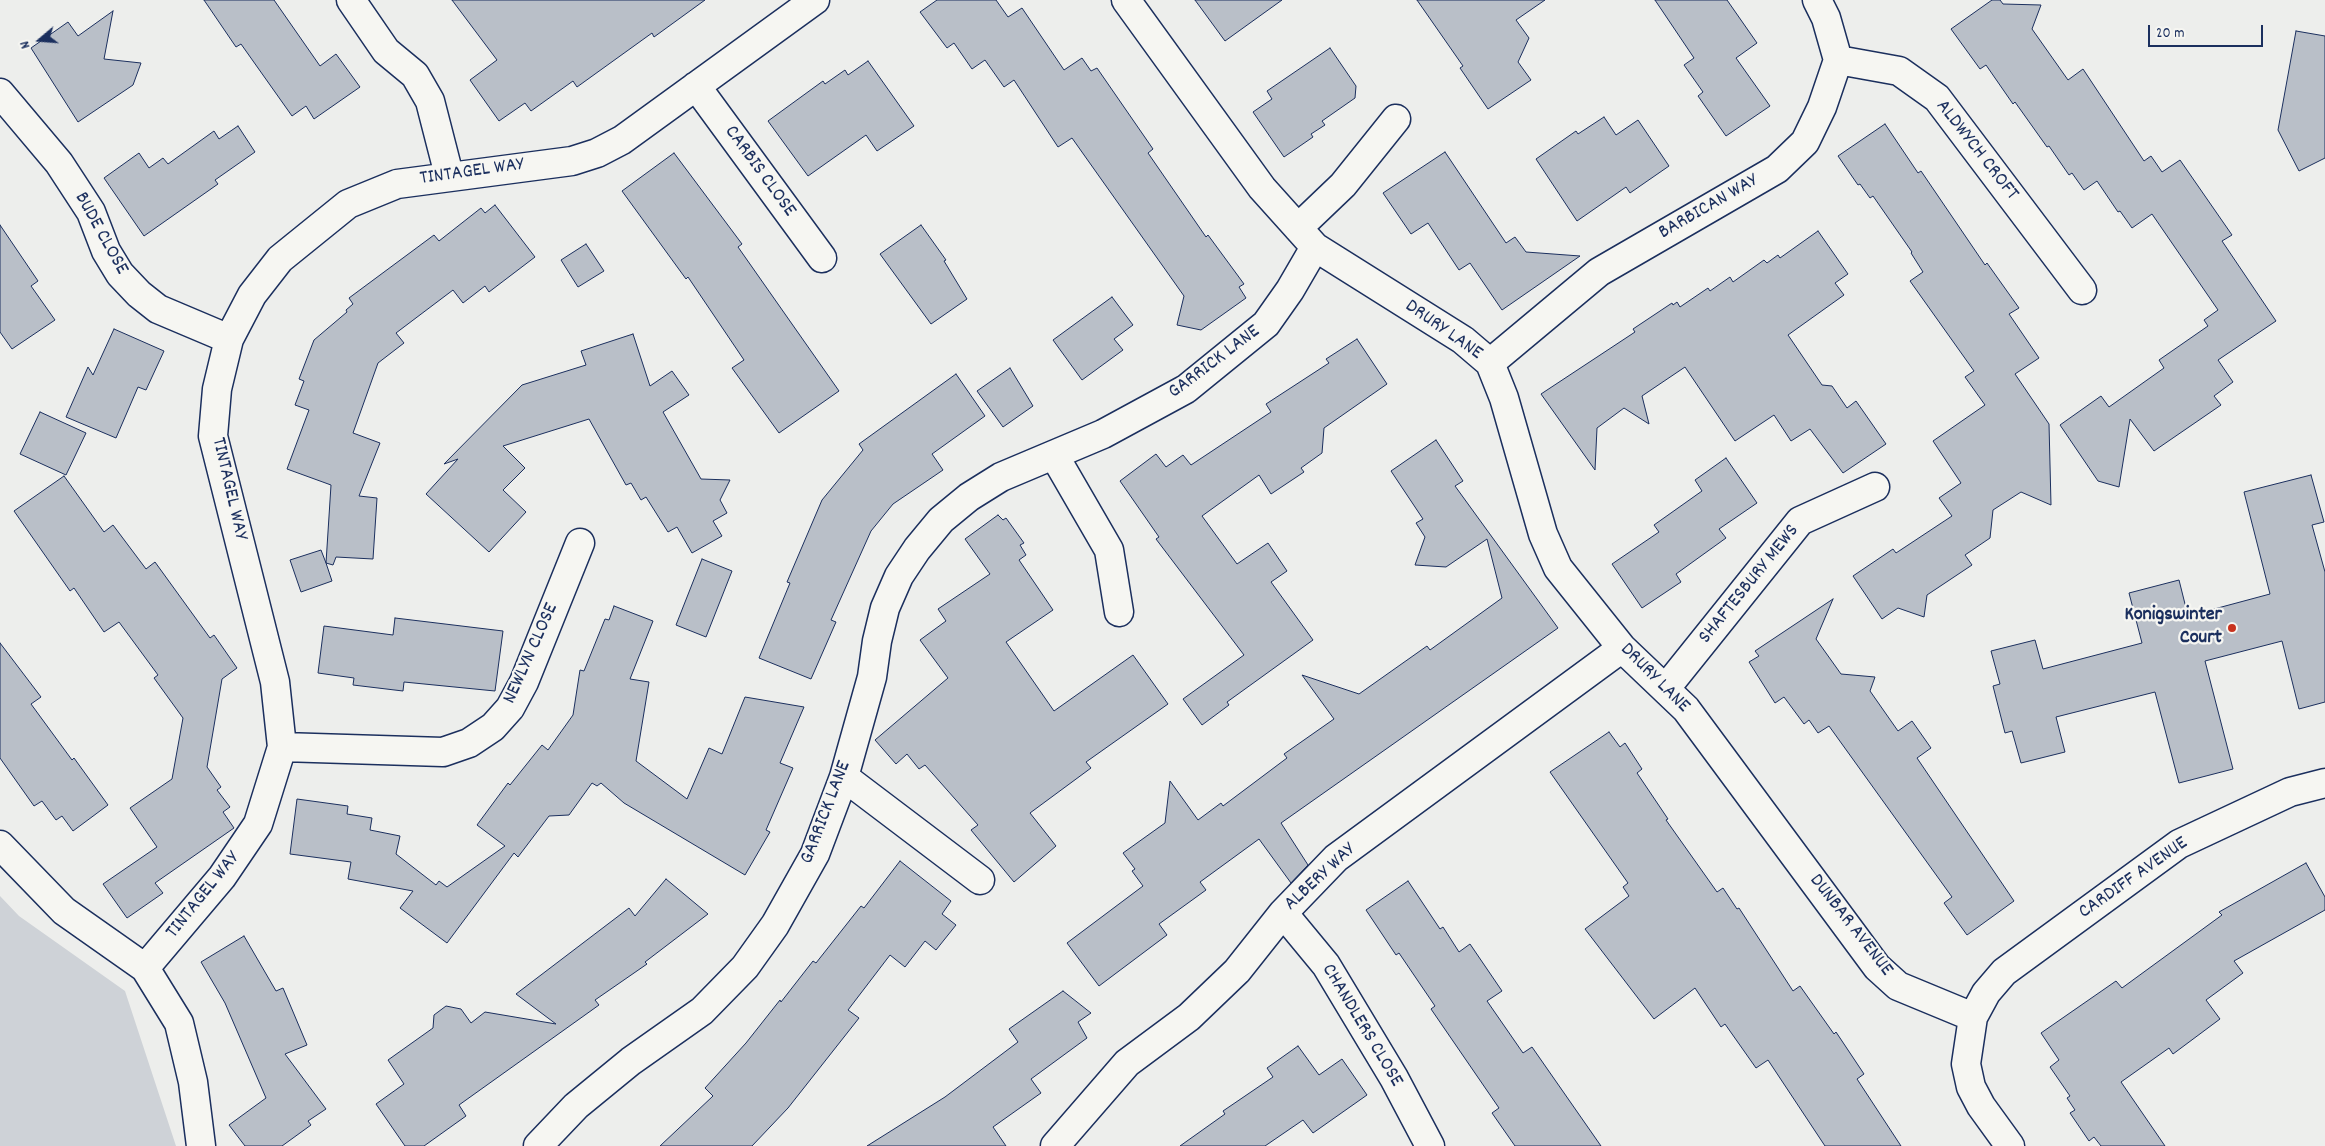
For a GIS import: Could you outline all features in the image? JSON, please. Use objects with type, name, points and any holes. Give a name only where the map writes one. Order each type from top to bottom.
[{"type":"street","points":[[351,0],[386,51],[415,75],[430,101],[449,175]]},
{"type":"street","name":"TINTAGEL WAY","points":[[145,968],[222,878],[258,824],[282,747],[275,682],[213,436],[217,389],[229,339],[252,295],[280,259],[348,204],[396,184],[449,175],[572,161],[598,153],[622,140],[815,0]]},
{"type":"street","name":"DRURY LANE","points":[[1126,0],[1262,188],[1306,237],[1463,340],[1490,363],[1504,398],[1543,534],[1558,568],[1622,648],[1686,709],[1740,782]]},
{"type":"street","points":[[1817,0],[1826,18],[1838,60]]},
{"type":"street","name":"ALDWYCH CROFT","points":[[1838,60],[1899,71],[1937,98],[2082,290]]},
{"type":"street","name":"BARBICAN WAY","points":[[1490,363],[1599,272],[1777,169],[1805,142],[1822,107],[1838,60]]},
{"type":"street","name":"CARBIS CLOSE","points":[[696,86],[822,258]]},
{"type":"street","name":"BUDE CLOSE","points":[[0,93],[59,164],[91,212],[106,251],[120,274],[139,294],[158,309],[229,339]]},
{"type":"street","name":"GARRICK LANE","points":[[538,1146],[576,1106],[631,1061],[702,1012],[745,967],[775,925],[815,854],[844,777],[872,676],[876,641],[885,608],[899,576],[917,548],[941,520],[969,497],[1000,477],[1103,434],[1186,389],[1266,324],[1290,290],[1306,237],[1343,185],[1396,119]]},
{"type":"street","points":[[1054,455],[1109,550],[1119,612]]},
{"type":"street","name":"SHAFTESBURY MEWS","points":[[1666,688],[1800,521],[1875,487]]},
{"type":"street","name":"NEWLYN CLOSE","points":[[282,747],[443,752],[469,743],[493,727],[510,708],[524,682],[580,543]]},
{"type":"street","name":"ALBERY WAY","points":[[1056,1146],[1127,1063],[1189,1017],[1237,971],[1283,913],[1336,858],[1404,811],[1622,648]]},
{"type":"street","points":[[844,777],[980,880]]},
{"type":"street","name":"DUNBAR AVENUE","points":[[1740,782],[1877,967],[1898,986],[1973,1017]]},
{"type":"street","name":"CARDIFF AVENUE","points":[[1973,1017],[1986,993],[2004,972],[2179,844],[2290,792],[2325,783]]},
{"type":"street","points":[[0,845],[64,911],[145,968],[179,1023],[193,1082],[201,1146]]},
{"type":"street","name":"CHANDLERS CLOSE","points":[[1283,913],[1326,965],[1394,1078],[1430,1146]]},
{"type":"street","points":[[1973,1017],[1966,1064],[1971,1087],[1981,1106],[2010,1146]]},
{"type":"shaded area","points":[[0,896],[19,916],[125,991],[176,1146],[0,1146]]},
{"type":"building","points":[[204,0],[274,0],[320,66],[336,54],[360,87],[314,119],[306,106],[292,116],[241,44],[236,47]]},
{"type":"building","points":[[452,0],[705,0],[654,37],[652,33],[577,87],[573,81],[531,111],[525,103],[499,121],[470,80],[497,60]]},
{"type":"building","points":[[937,0],[996,0],[1008,17],[1022,8],[1064,70],[1082,58],[1091,71],[1097,68],[1153,149],[1148,153],[1206,237],[1208,235],[1244,284],[1239,287],[1246,298],[1201,330],[1177,325],[1184,296],[1072,138],[1058,147],[1014,80],[1004,87],[985,60],[972,69],[954,43],[947,48],[920,12]]},
{"type":"building","points":[[1195,0],[1282,0],[1225,41]]},
{"type":"building","points":[[1417,0],[1545,0],[1516,20],[1529,38],[1518,62],[1531,80],[1488,109],[1460,68],[1463,66]]},
{"type":"building","points":[[1655,0],[1727,0],[1757,43],[1736,58],[1770,106],[1726,136],[1698,96],[1703,92],[1684,65],[1694,58]]},
{"type":"building","points":[[1992,0],[2000,0],[2003,4],[2041,5],[2032,29],[2068,80],[2083,69],[2144,161],[2151,156],[2162,172],[2180,160],[2232,235],[2222,241],[2276,321],[2218,360],[2233,382],[2214,396],[2221,405],[2154,451],[2130,419],[2119,487],[2098,481],[2060,425],[2101,396],[2109,407],[2164,368],[2159,360],[2208,326],[2204,320],[2218,310],[2152,214],[2132,228],[2120,211],[2118,212],[2097,181],[2084,190],[2072,173],[2069,175],[2049,146],[2047,147],[2015,102],[2013,104],[1986,65],[1980,69],[1951,29]]},
{"type":"building","points":[[113,11],[104,59],[141,63],[133,85],[78,122],[31,48],[68,22],[78,36]]},
{"type":"building","points":[[2296,31],[2325,36],[2325,158],[2299,171],[2278,130]]},
{"type":"building","points":[[1330,48],[1356,86],[1355,98],[1322,121],[1325,125],[1311,134],[1313,137],[1284,157],[1253,112],[1272,99],[1267,91]]},
{"type":"building","points":[[868,61],[914,126],[877,151],[866,135],[808,176],[768,121],[823,81],[825,84],[845,70],[848,75]]},
{"type":"building","points":[[1604,117],[1616,135],[1638,120],[1669,166],[1630,193],[1626,187],[1577,221],[1536,159],[1576,131],[1578,134]]},
{"type":"building","points":[[1885,124],[1918,173],[1921,171],[1985,265],[1987,263],[2019,308],[2009,314],[2039,358],[2015,374],[2049,424],[2051,505],[2021,492],[1993,510],[1990,538],[1965,555],[1972,565],[1927,595],[1924,617],[1898,608],[1882,619],[1853,576],[1893,549],[1896,553],[1952,516],[1939,498],[1961,483],[1933,441],[1985,405],[1965,377],[1974,371],[1910,281],[1923,272],[1912,252],[1873,196],[1870,198],[1860,184],[1858,185],[1838,156]]},
{"type":"building","points":[[238,126],[255,152],[215,180],[218,184],[144,236],[104,178],[139,153],[149,168],[163,158],[168,164],[214,131],[219,139]]},
{"type":"building","points":[[1445,152],[1506,243],[1515,237],[1526,252],[1580,256],[1502,310],[1470,263],[1459,270],[1428,223],[1411,234],[1383,193]]},
{"type":"building","points":[[674,153],[742,244],[738,247],[839,391],[779,433],[732,368],[744,360],[688,277],[686,279],[622,191]]},
{"type":"building","points":[[495,205],[535,257],[489,292],[485,286],[463,303],[453,290],[396,333],[404,343],[378,363],[353,433],[380,443],[359,496],[377,498],[373,559],[336,557],[333,565],[326,563],[331,485],[287,469],[309,410],[295,405],[304,381],[299,379],[314,340],[347,312],[346,310],[353,304],[349,298],[434,235],[439,241],[481,208],[485,213]]},
{"type":"building","points":[[0,225],[38,281],[31,286],[55,320],[12,349],[0,332]]},
{"type":"building","points":[[921,225],[946,260],[944,261],[967,299],[931,324],[880,254]]},
{"type":"building","points":[[1818,231],[1848,274],[1835,283],[1844,295],[1788,335],[1822,385],[1832,386],[1847,408],[1856,401],[1886,444],[1843,473],[1810,429],[1791,441],[1774,415],[1735,441],[1685,367],[1642,396],[1649,424],[1624,408],[1597,428],[1595,470],[1541,394],[1635,332],[1633,329],[1672,303],[1673,305],[1677,302],[1680,307],[1708,288],[1710,291],[1730,277],[1733,282],[1764,260],[1767,263],[1778,255],[1780,258]]},
{"type":"building","points":[[586,244],[604,271],[578,287],[561,260]]},
{"type":"building","points":[[1112,297],[1133,325],[1114,339],[1123,350],[1082,380],[1053,340]]},
{"type":"building","points":[[114,329],[164,351],[146,390],[138,387],[116,438],[66,417],[88,367],[93,375]]},
{"type":"building","points":[[633,334],[650,386],[672,371],[689,395],[663,412],[701,479],[730,480],[720,500],[727,513],[713,521],[722,536],[692,553],[677,527],[668,532],[646,497],[641,500],[631,483],[626,485],[589,419],[503,446],[525,468],[503,490],[526,512],[489,552],[426,494],[458,459],[444,464],[522,385],[586,365],[581,351]]},
{"type":"building","points":[[1357,339],[1387,384],[1324,428],[1322,453],[1301,468],[1304,472],[1271,494],[1259,475],[1202,516],[1237,564],[1268,543],[1287,571],[1271,582],[1313,640],[1227,702],[1229,705],[1202,725],[1183,699],[1244,655],[1156,539],[1159,537],[1120,481],[1156,454],[1166,467],[1183,455],[1191,465],[1271,412],[1266,404],[1329,363],[1326,359]]},
{"type":"building","points":[[1010,368],[1033,406],[1003,427],[977,391]]},
{"type":"building","points":[[956,374],[985,416],[932,454],[943,470],[893,504],[871,531],[831,620],[836,622],[811,679],[759,658],[790,583],[787,582],[822,500],[863,450],[859,444]]},
{"type":"building","points":[[40,412],[86,433],[66,475],[20,454]]},
{"type":"building","points":[[1436,440],[1463,481],[1455,486],[1558,628],[1281,823],[1308,865],[1291,883],[1259,839],[1200,882],[1206,890],[1159,924],[1167,935],[1099,986],[1067,943],[1143,886],[1132,871],[1135,869],[1123,853],[1165,823],[1170,781],[1198,820],[1221,803],[1223,806],[1287,758],[1284,754],[1334,719],[1302,675],[1359,694],[1427,646],[1430,650],[1502,598],[1487,539],[1446,567],[1415,565],[1425,537],[1416,523],[1423,519],[1391,471]]},
{"type":"building","points":[[1726,458],[1757,503],[1719,529],[1726,538],[1676,574],[1681,582],[1642,608],[1612,564],[1659,532],[1654,525],[1702,491],[1695,480]]},
{"type":"building","name":"Konigswinter Court","points":[[2311,475],[2324,522],[2312,525],[2325,572],[2325,702],[2299,709],[2282,641],[2205,661],[2233,769],[2179,783],[2155,692],[2056,717],[2065,752],[2021,763],[2012,731],[2005,733],[1993,686],[2000,684],[1991,651],[2035,640],[2043,669],[2142,643],[2129,593],[2179,580],[2188,616],[2270,594],[2244,492]]},
{"type":"building","points":[[64,476],[104,532],[113,525],[146,569],[155,562],[210,638],[214,635],[237,668],[222,679],[207,767],[221,787],[217,790],[230,807],[223,812],[234,828],[155,883],[163,893],[127,918],[103,884],[157,847],[130,808],[172,779],[183,718],[154,678],[158,675],[119,622],[104,632],[74,588],[70,591],[14,511]]},
{"type":"building","points":[[998,515],[1003,520],[1006,518],[1024,543],[1020,545],[1026,555],[1019,560],[1053,610],[1006,642],[1054,711],[1133,655],[1168,704],[1086,762],[1091,768],[1030,813],[1056,846],[1014,882],[971,830],[978,825],[925,765],[919,769],[907,754],[896,764],[875,740],[948,678],[920,640],[946,621],[938,609],[990,574],[965,539]]},
{"type":"building","points":[[321,550],[332,581],[301,592],[290,560]]},
{"type":"building","points":[[702,559],[732,571],[706,637],[676,625]]},
{"type":"building","points":[[1833,599],[1816,639],[1841,674],[1875,677],[1870,691],[1898,731],[1912,721],[1931,748],[1917,758],[2014,901],[1967,935],[1944,903],[1952,897],[1829,726],[1818,733],[1809,720],[1804,724],[1784,697],[1775,703],[1749,662],[1759,656],[1755,651]]},
{"type":"building","points":[[614,606],[653,621],[630,679],[649,682],[636,761],[687,799],[709,748],[722,754],[745,697],[804,707],[780,763],[793,768],[766,830],[770,832],[745,875],[624,803],[601,783],[597,786],[592,783],[569,815],[549,816],[518,857],[514,853],[447,943],[400,908],[413,891],[348,879],[351,862],[290,854],[297,799],[348,806],[347,814],[372,818],[370,830],[400,836],[396,854],[436,885],[439,881],[447,887],[505,846],[477,825],[508,783],[510,785],[542,745],[548,750],[573,715],[580,670],[584,671],[605,619],[609,620]]},
{"type":"building","points":[[395,618],[503,631],[495,691],[404,682],[403,691],[353,685],[354,678],[318,673],[324,626],[393,635]]},
{"type":"building","points":[[0,643],[41,697],[31,704],[108,805],[73,831],[62,816],[56,820],[42,801],[34,806],[0,758]]},
{"type":"building","points":[[1609,732],[1620,747],[1625,743],[1642,769],[1637,773],[1668,819],[1666,820],[1717,892],[1723,888],[1737,909],[1739,908],[1793,991],[1800,986],[1834,1034],[1836,1032],[1864,1074],[1857,1079],[1901,1146],[1825,1146],[1768,1060],[1756,1068],[1725,1024],[1721,1027],[1695,988],[1654,1019],[1585,929],[1629,896],[1623,887],[1628,883],[1550,772]]},
{"type":"building","points":[[900,861],[951,901],[942,914],[956,925],[936,950],[925,941],[905,967],[890,955],[848,1010],[859,1018],[788,1108],[752,1146],[660,1146],[713,1096],[705,1088],[746,1043],[780,1000],[781,1002],[813,961],[816,963],[861,906],[864,908]]},
{"type":"building","points":[[2306,863],[2325,897],[2325,910],[2234,961],[2243,973],[2206,1000],[2220,1019],[2173,1054],[2169,1048],[2121,1082],[2165,1146],[2101,1146],[2094,1137],[2089,1141],[2070,1113],[2075,1110],[2067,1098],[2070,1096],[2050,1067],[2059,1060],[2041,1033],[2116,981],[2122,988],[2222,915],[2219,912]]},
{"type":"building","points":[[666,879],[708,914],[645,962],[647,964],[595,1000],[599,1005],[459,1105],[466,1116],[424,1146],[405,1146],[376,1104],[404,1084],[388,1060],[433,1028],[434,1015],[446,1006],[461,1009],[471,1023],[485,1012],[556,1024],[516,994],[629,908],[635,916]]},
{"type":"building","points":[[1408,881],[1440,929],[1443,927],[1459,952],[1470,944],[1502,991],[1487,1001],[1523,1053],[1532,1047],[1601,1146],[1515,1146],[1492,1113],[1499,1108],[1431,1009],[1435,1006],[1399,953],[1396,955],[1366,910]]},
{"type":"building","points":[[244,936],[276,991],[283,988],[307,1045],[285,1054],[326,1109],[308,1121],[311,1125],[282,1146],[245,1146],[229,1125],[266,1098],[225,1003],[201,962]]},
{"type":"building","points":[[1063,991],[1091,1013],[1078,1022],[1087,1038],[1031,1079],[1041,1093],[993,1127],[1006,1146],[867,1146],[945,1097],[1018,1042],[1009,1029]]},
{"type":"building","points":[[1298,1046],[1319,1075],[1342,1059],[1367,1095],[1313,1133],[1303,1120],[1265,1146],[1180,1146],[1225,1114],[1223,1111],[1273,1077],[1267,1068]]},
{"type":"place","name":"Konigswinter Court","points":[[2232,628]]}]
